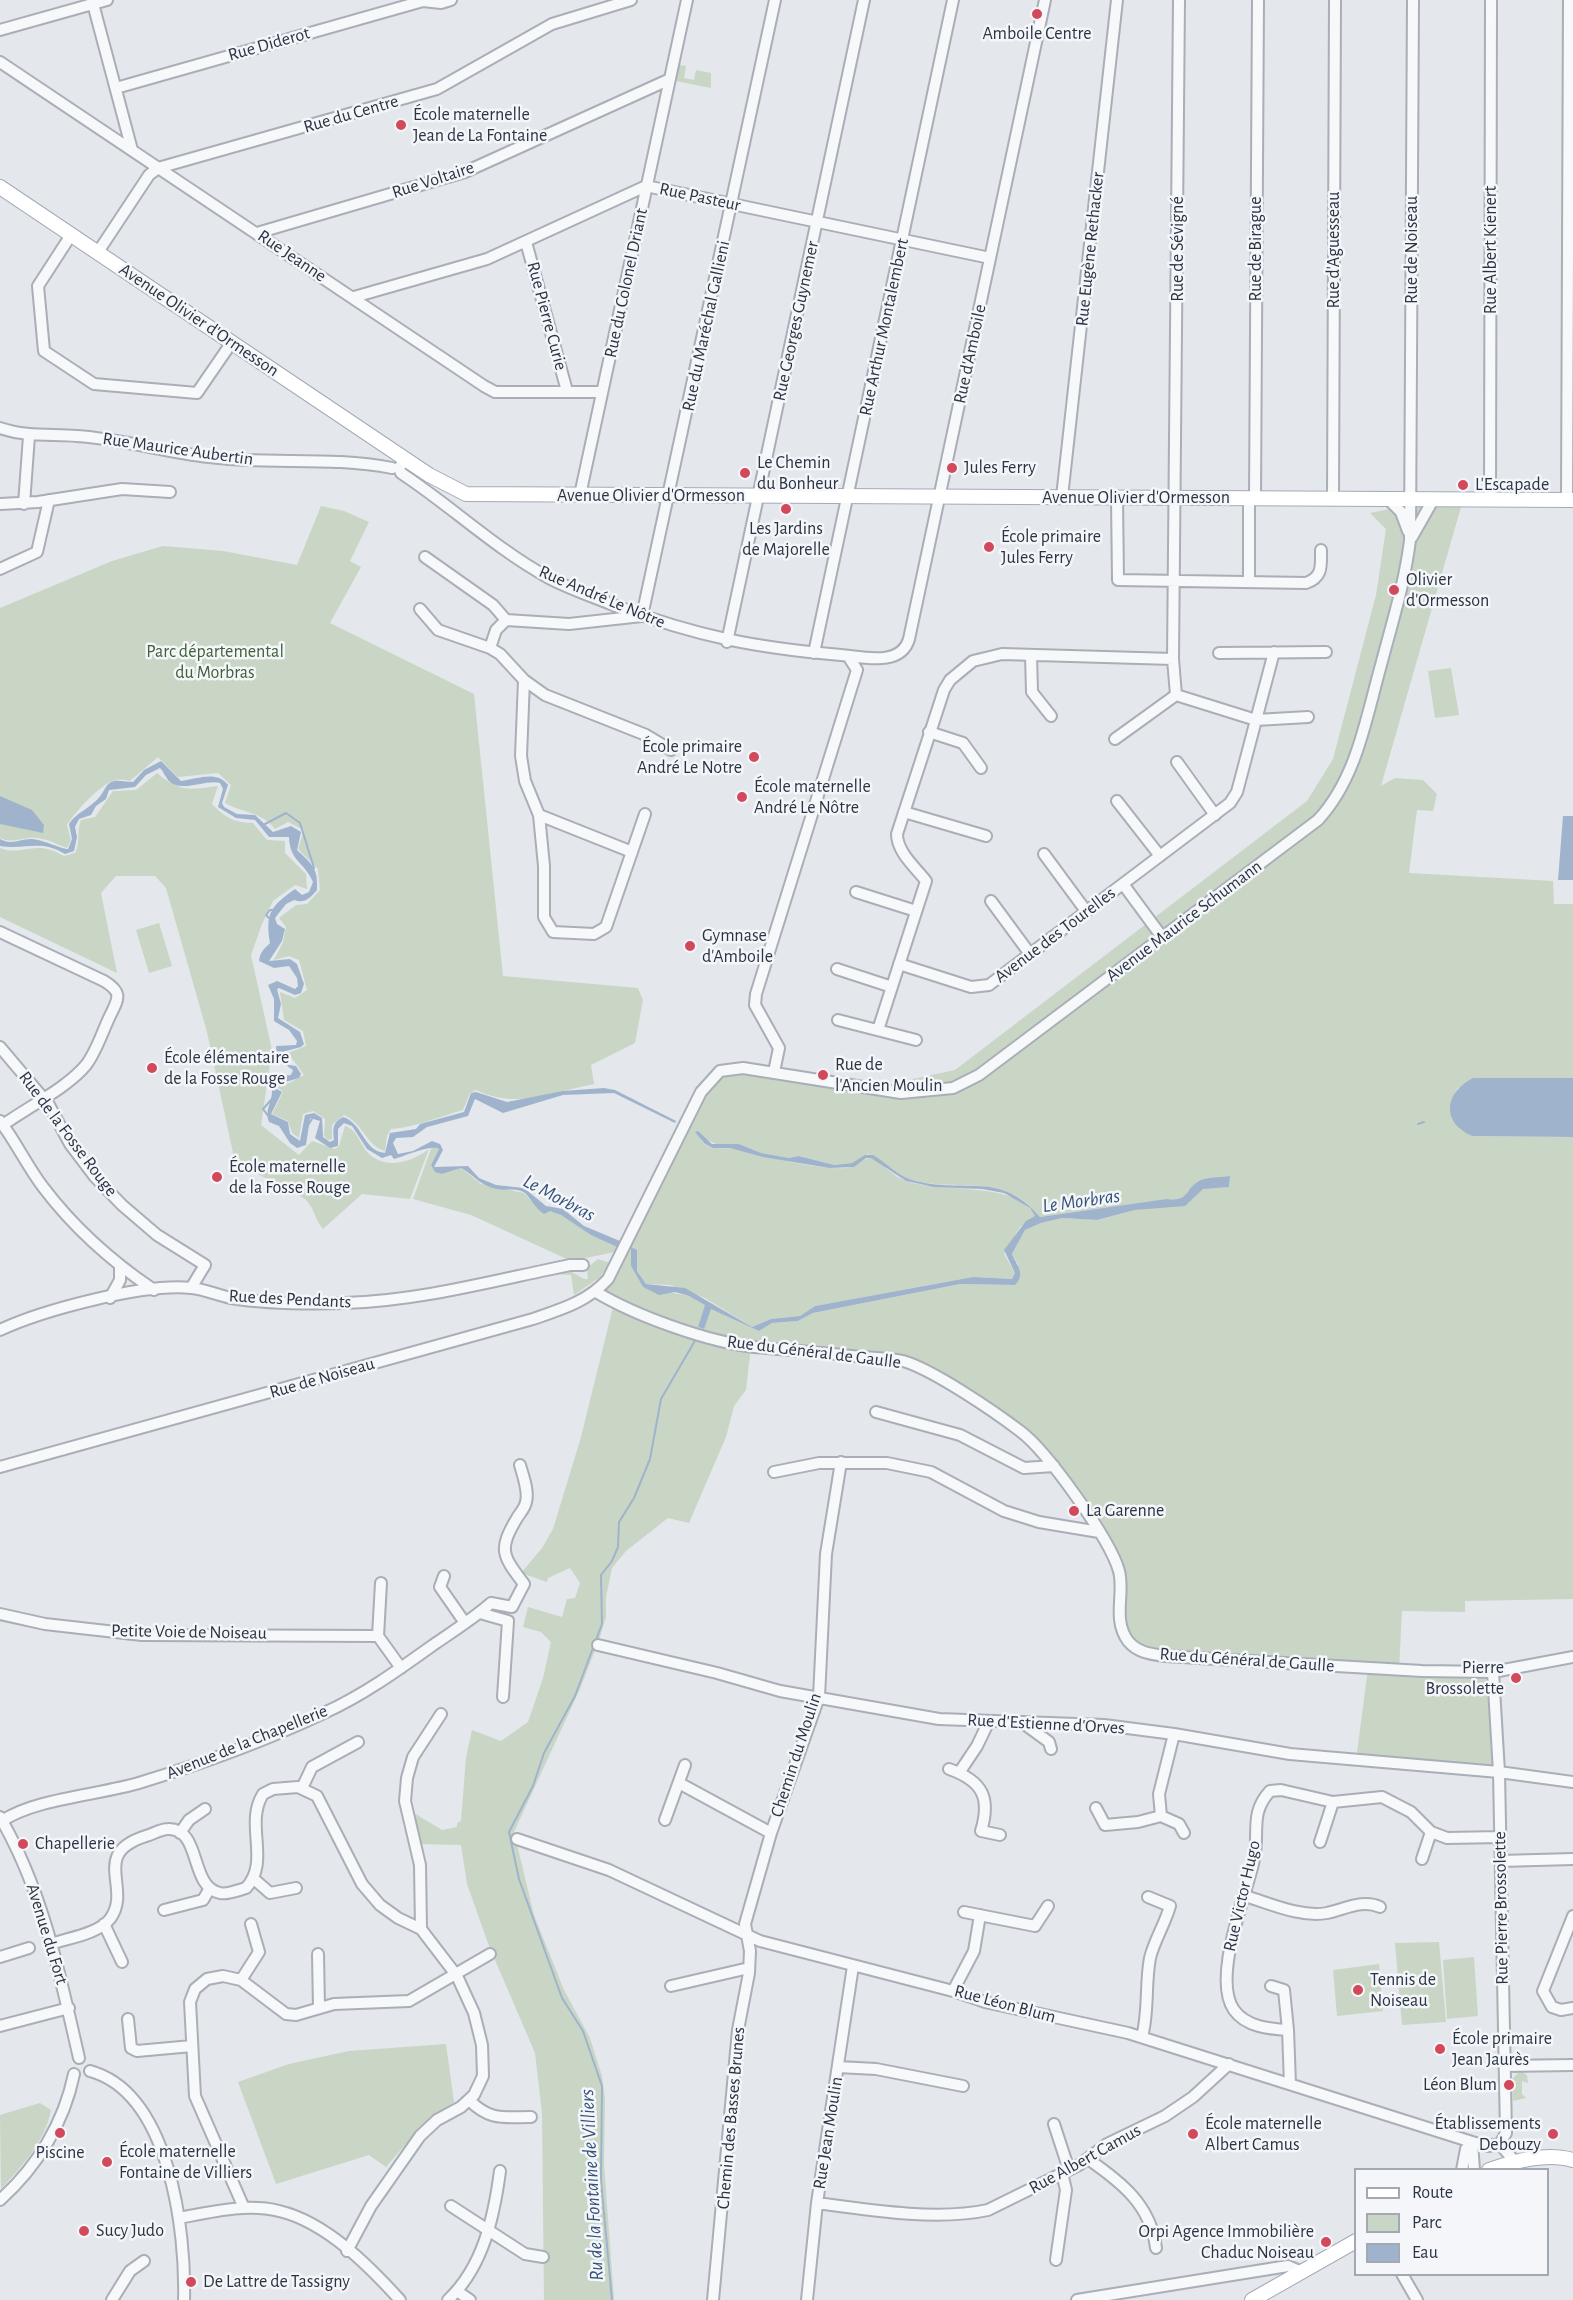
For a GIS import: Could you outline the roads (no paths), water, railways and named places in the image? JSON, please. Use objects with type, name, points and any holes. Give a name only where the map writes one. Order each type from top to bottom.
[{"type":"main road","name":"Avenue Olivier d'Ormesson","points":[[0,187],[429,475],[466,494],[669,497],[1570,500]]},
{"type":"main road","points":[[1497,2168],[1563,2157],[1573,2160]]},
{"type":"main road","points":[[1252,2300],[1354,2242]]},
{"type":"street","points":[[0,30],[93,2],[107,0]]},
{"type":"street","name":"Rue Diderot","points":[[116,88],[423,0],[441,3],[452,0]]},
{"type":"street","name":"Rue du Centre","points":[[158,168],[437,89],[552,24],[631,0]]},
{"type":"street","name":"Rue du Colonel Driant","points":[[580,495],[687,0]]},
{"type":"street","name":"Rue du Maréchal Gallieni","points":[[642,615],[775,0]]},
{"type":"street","name":"Rue Georges Guynemer","points":[[727,642],[864,0]]},
{"type":"street","name":"Rue Arthur Montalembert","points":[[814,653],[953,0]]},
{"type":"street","name":"Rue d'Amboile","points":[[848,656],[885,658],[898,655],[907,646],[1045,0]]},
{"type":"street","name":"Rue Eugène Rethacker","points":[[1062,497],[1117,0]]},
{"type":"street","name":"Rue de Sévigné","points":[[1175,581],[1179,0]]},
{"type":"street","name":"Rue de Birague","points":[[1250,582],[1258,0]]},
{"type":"street","name":"Rue d'Aguesseau","points":[[1333,499],[1335,0]]},
{"type":"street","name":"Rue de Noiseau","points":[[1411,500],[1413,0]]},
{"type":"street","name":"Rue Albert Kienert","points":[[1490,500],[1491,0]]},
{"type":"street","points":[[1569,0],[1570,500]]},
{"type":"street","points":[[93,2],[132,150]]},
{"type":"street","name":"Rue Jeanne","points":[[0,62],[495,392],[602,392]]},
{"type":"street","name":"Rue Voltaire","points":[[257,233],[465,172],[668,80]]},
{"type":"street","points":[[98,252],[149,175],[158,168]]},
{"type":"street","name":"Rue Pasteur","points":[[354,297],[487,259],[646,186],[990,258]]},
{"type":"street","points":[[71,235],[38,286],[44,351],[85,379],[94,384],[197,393],[232,342]]},
{"type":"street","name":"Rue Pierre Curie","points":[[526,242],[567,391]]},
{"type":"street","name":"Rue Maurice Aubertin","points":[[0,428],[29,436],[77,436],[208,457],[255,461],[355,461],[392,468]]},
{"type":"street","points":[[24,504],[29,436]]},
{"type":"street","name":"Rue André Le Nôtre","points":[[405,459],[399,468],[400,473],[521,561],[549,578],[642,615],[727,642],[848,656]]},
{"type":"street","points":[[0,504],[24,504],[122,489],[170,492]]},
{"type":"street","points":[[1117,498],[1118,580],[1306,583],[1316,580],[1321,572],[1321,550]]},
{"type":"street","points":[[0,569],[37,552],[49,500]]},
{"type":"street","name":"Avenue Maurice Schumann","points":[[1389,500],[1404,518],[1410,540]]},
{"type":"street","name":"Avenue Maurice Schumann","points":[[633,1229],[693,1107],[710,1080],[720,1071],[730,1068],[774,1072],[902,1093],[953,1088],[979,1075],[1318,820],[1338,795],[1356,754],[1406,574],[1411,500]]},
{"type":"street","name":"Avenue Maurice Schumann","points":[[1410,540],[1433,500]]},
{"type":"street","points":[[425,557],[494,604],[507,620]]},
{"type":"street","points":[[1175,581],[1173,659],[1176,695]]},
{"type":"street","points":[[420,609],[438,630],[490,648],[524,680],[545,695],[646,735],[671,750]]},
{"type":"street","points":[[490,648],[496,630],[507,620],[570,624],[642,615]]},
{"type":"street","name":"Avenue des Tourelles","points":[[899,964],[971,987],[989,985],[1230,803],[1237,792],[1274,652]]},
{"type":"street","points":[[1219,653],[1326,652]]},
{"type":"street","points":[[878,1030],[926,881],[897,843],[904,812],[944,690],[961,669],[984,657],[1002,654],[1173,659]]},
{"type":"street","points":[[1031,655],[1032,692],[1051,716]]},
{"type":"street","points":[[774,1072],[779,1048],[755,1005],[756,994],[857,670],[848,656]]},
{"type":"street","points":[[524,680],[520,756],[525,782],[539,815],[544,866],[544,917],[552,932],[594,934],[606,927],[645,814]]},
{"type":"street","points":[[1176,695],[1256,720],[1308,717]]},
{"type":"street","points":[[1115,739],[1176,695]]},
{"type":"street","points":[[929,732],[963,742],[981,768]]},
{"type":"street","points":[[1177,762],[1215,814]]},
{"type":"street","points":[[1118,801],[1160,856]]},
{"type":"street","points":[[904,812],[986,836]]},
{"type":"street","points":[[539,815],[632,852]]},
{"type":"street","points":[[1044,854],[1086,912]]},
{"type":"street","points":[[1123,884],[1162,937]]},
{"type":"street","points":[[856,892],[916,912]]},
{"type":"street","points":[[991,901],[1030,954]]},
{"type":"street","points":[[0,932],[104,981],[115,988],[118,993],[115,1005],[88,1063],[69,1080],[2,1123],[41,1185],[69,1219],[120,1267],[154,1290]]},
{"type":"street","points":[[837,969],[892,987]]},
{"type":"street","points":[[838,1020],[915,1040]]},
{"type":"street","name":"Rue de la Fosse Rouge","points":[[0,1047],[43,1098],[70,1144],[115,1198],[157,1235],[205,1265],[191,1288]]},
{"type":"street","name":"Rue de Noiseau","points":[[0,1467],[566,1308],[596,1292],[608,1279],[633,1229]]},
{"type":"street","name":"Rue des Pendants","points":[[0,1330],[30,1317],[154,1290],[191,1288],[232,1298],[363,1302],[409,1297],[570,1265],[583,1265]]},
{"type":"street","points":[[110,1298],[120,1280],[120,1267]]},
{"type":"street","name":"Rue du Général de Gaulle","points":[[596,1292],[631,1310],[730,1343],[902,1361],[915,1366],[1019,1430],[1035,1443],[1054,1466],[1114,1554],[1120,1574],[1119,1620],[1122,1631],[1136,1649],[1143,1652],[1378,1669],[1493,1672],[1573,1657]]},
{"type":"street","points":[[876,1412],[960,1435],[1024,1468],[1054,1466]]},
{"type":"street","points":[[774,1472],[801,1465],[841,1462],[887,1463],[931,1472],[1004,1511],[1039,1522],[1099,1532]]},
{"type":"street","name":"Chemin du Moulin","points":[[748,1936],[745,1924],[771,1833],[819,1697],[826,1554],[841,1462]]},
{"type":"street","points":[[503,1697],[508,1621],[512,1607],[524,1584],[507,1563],[503,1550],[504,1539],[526,1503],[527,1495],[520,1465]]},
{"type":"street","points":[[444,1576],[440,1587],[465,1623]]},
{"type":"street","points":[[381,1583],[378,1636],[401,1668]]},
{"type":"street","name":"Avenue de la Chapellerie","points":[[1,1819],[12,1814],[129,1786],[205,1763],[326,1712],[401,1668],[491,1603],[512,1607]]},
{"type":"street","points":[[480,1613],[508,1621]]},
{"type":"street","name":"Petite Voie de Noiseau","points":[[0,1614],[45,1624],[142,1635],[378,1636]]},
{"type":"street","name":"Rue d'Estienne d'Orves","points":[[598,1645],[717,1673],[780,1691],[939,1719],[1104,1725],[1174,1734],[1290,1754],[1499,1772],[1573,1782]]},
{"type":"street","name":"Rue Pierre Brossolette","points":[[1493,1672],[1499,1772],[1506,2133],[1500,2144]]},
{"type":"street","points":[[421,1929],[420,1865],[405,1801],[407,1778],[412,1757],[441,1714]]},
{"type":"street","points":[[989,1721],[977,1746],[954,1771],[986,1798],[987,1809],[981,1831],[1000,1835]]},
{"type":"street","points":[[1023,1722],[1049,1742],[1052,1749]]},
{"type":"street","points":[[1161,1816],[1159,1794],[1174,1734]]},
{"type":"street","points":[[302,1788],[312,1767],[358,1742]]},
{"type":"street","points":[[665,1820],[685,1765]]},
{"type":"street","points":[[679,1784],[771,1833]]},
{"type":"street","points":[[51,1944],[104,1924],[110,1919],[116,1906],[115,1860],[121,1848],[132,1840],[169,1829],[180,1833],[185,1837],[202,1879],[210,1888],[221,1894],[246,1888],[254,1879],[258,1869],[254,1816],[256,1804],[262,1794],[273,1789],[302,1788],[317,1796],[350,1865],[362,1884],[380,1905],[398,1918],[421,1929],[457,1976],[474,2013],[482,2045],[483,2076],[469,2100],[437,2120],[420,2136],[371,2206],[347,2251]]},
{"type":"street","name":"Rue Victor Hugo","points":[[1288,2030],[1266,2029],[1241,2018],[1233,2009],[1230,1999],[1228,1951],[1254,1860],[1256,1810],[1270,1791],[1281,1790],[1333,1802],[1382,1797],[1411,1812],[1431,1832]]},
{"type":"street","points":[[1320,1842],[1333,1802]]},
{"type":"street","points":[[1096,1808],[1105,1825],[1138,1822],[1161,1816],[1179,1824],[1184,1833]]},
{"type":"street","points":[[180,1833],[189,1820],[205,1809]]},
{"type":"street","name":"Avenue du Fort","points":[[1,1819],[28,1873],[69,2008],[79,2058]]},
{"type":"street","points":[[1422,1859],[1431,1832],[1447,1838],[1500,1837]]},
{"type":"street","name":"Rue Léon Blum","points":[[517,1839],[609,1870],[748,1936],[953,1991],[985,2002],[1092,2026],[1106,2027],[1472,2142],[1488,2146],[1500,2144]]},
{"type":"street","points":[[1500,1861],[1573,1859]]},
{"type":"street","points":[[254,1879],[270,1893],[296,1888]]},
{"type":"street","points":[[164,1910],[203,1900],[210,1888]]},
{"type":"street","points":[[1245,1896],[1298,1912],[1324,1914],[1370,1902],[1380,1907]]},
{"type":"street","points":[[1142,2037],[1146,2023],[1145,1995],[1150,1956],[1170,1906],[1148,1897]]},
{"type":"street","points":[[964,1912],[1035,1926],[1048,1906]]},
{"type":"street","points":[[953,1991],[974,1951],[980,1915]]},
{"type":"street","points":[[1573,1916],[1544,1991],[1552,2007],[1562,2010],[1573,2008]]},
{"type":"street","points":[[104,1924],[122,1962]]},
{"type":"street","points":[[241,1980],[259,1952],[251,1924]]},
{"type":"street","name":"Chemin des Basses Brunes","points":[[713,2300],[738,2030],[749,1968],[748,1936]]},
{"type":"street","points":[[0,1957],[29,1948]]},
{"type":"street","points":[[318,1954],[319,2008]]},
{"type":"street","points":[[244,2208],[195,2096],[190,2002],[195,1989],[207,1979],[223,1976],[241,1980],[286,2014],[296,2015],[334,2004],[409,2001],[457,1976],[490,1954]]},
{"type":"street","name":"Rue Jean Moulin","points":[[807,2300],[817,2203],[854,1966]]},
{"type":"street","points":[[671,1986],[749,1968]]},
{"type":"street","points":[[1271,1986],[1284,1990],[1290,2084]]},
{"type":"street","points":[[0,2026],[69,2008]]},
{"type":"street","points":[[128,2019],[131,2048],[137,2051],[192,2046]]},
{"type":"street","points":[[0,2200],[39,2157],[59,2121],[74,2074],[71,2066],[79,2058],[88,2061],[90,2072]]},
{"type":"street","name":"Rue Albert Camus","points":[[817,2203],[883,2211],[972,2213],[1010,2201],[1088,2159],[1107,2144],[1165,2116],[1184,2104],[1229,2064]]},
{"type":"street","points":[[1504,2067],[1573,2065]]},
{"type":"street","points":[[838,2067],[876,2069],[963,2085]]},
{"type":"street","points":[[74,2074],[82,2078],[90,2072],[103,2075],[133,2102],[152,2128],[163,2153],[179,2218],[183,2244],[184,2300]]},
{"type":"street","points":[[469,2100],[491,2117],[531,2117]]},
{"type":"street","points":[[1054,2124],[1066,2171],[1066,2190],[1056,2260]]},
{"type":"street","points":[[1462,2168],[1466,2149],[1472,2142]]},
{"type":"street","points":[[1472,2142],[1474,2168]]},
{"type":"street","points":[[1500,2144],[1514,2166]]},
{"type":"street","points":[[1088,2159],[1115,2178],[1136,2197],[1154,2236],[1156,2248]]},
{"type":"street","points":[[448,2300],[457,2291],[489,2231],[495,2211],[500,2171]]},
{"type":"street","points":[[451,2206],[525,2254],[543,2257]]},
{"type":"street","points":[[179,2218],[244,2208],[286,2213],[311,2224],[347,2251],[381,2279],[400,2300]]},
{"type":"street","points":[[112,2300],[130,2271],[144,2261]]},
{"type":"street","points":[[1077,2300],[1288,2265],[1302,2272]]},
{"type":"street","points":[[1403,2276],[1417,2300]]},
{"type":"street","points":[[457,2291],[470,2300]]},
{"type":"water","points":[[161,761],[181,781],[206,777],[223,780],[228,785],[222,803],[224,807],[237,814],[255,815],[273,832],[291,826],[301,832],[297,850],[311,863],[317,877],[317,890],[312,896],[307,900],[294,900],[286,904],[275,918],[277,924],[285,929],[282,941],[269,961],[290,959],[297,964],[304,984],[301,993],[295,995],[277,989],[281,1004],[278,1018],[300,1032],[304,1044],[282,1052],[289,1065],[296,1066],[301,1074],[299,1078],[275,1085],[275,1088],[282,1092],[271,1114],[288,1122],[290,1134],[300,1141],[305,1115],[314,1113],[322,1118],[323,1137],[330,1142],[334,1140],[335,1124],[343,1117],[355,1125],[372,1147],[385,1153],[390,1133],[416,1129],[420,1124],[464,1112],[471,1093],[476,1092],[507,1102],[563,1091],[604,1088],[615,1090],[676,1121],[675,1123],[614,1093],[563,1095],[503,1113],[475,1099],[468,1116],[427,1127],[413,1137],[396,1138],[393,1143],[398,1154],[413,1151],[432,1141],[440,1144],[443,1150],[434,1167],[468,1166],[479,1178],[496,1185],[524,1188],[546,1206],[563,1209],[584,1226],[620,1241],[617,1247],[591,1235],[561,1215],[550,1211],[544,1214],[522,1191],[500,1190],[491,1187],[481,1183],[461,1168],[442,1174],[435,1172],[431,1165],[439,1149],[424,1149],[394,1159],[391,1155],[382,1158],[367,1149],[352,1126],[344,1123],[338,1129],[338,1146],[330,1148],[315,1138],[320,1121],[310,1118],[306,1145],[297,1148],[290,1143],[279,1126],[269,1122],[268,1112],[272,1093],[270,1084],[274,1077],[291,1075],[293,1070],[281,1060],[276,1046],[296,1045],[297,1041],[289,1030],[274,1021],[274,999],[268,985],[277,981],[295,989],[298,986],[297,978],[289,966],[274,968],[259,961],[263,951],[270,943],[268,924],[275,906],[295,889],[302,895],[309,892],[313,882],[292,852],[289,837],[269,837],[255,820],[236,818],[218,807],[223,789],[220,783],[179,786],[168,780],[160,768],[146,775],[135,787],[109,790],[106,799],[96,806],[91,815],[79,819],[75,827],[77,837],[74,851],[65,854],[41,846],[0,846],[0,839],[12,842],[32,839],[68,849],[72,839],[69,824],[97,799],[109,783],[133,782],[144,770]]},
{"type":"water","points":[[0,796],[32,810],[44,825],[43,833],[0,824]]},
{"type":"water","points":[[1563,816],[1573,816],[1573,880],[1558,880]]},
{"type":"water","points":[[1473,1078],[1573,1078],[1573,1137],[1472,1136],[1455,1123],[1450,1107],[1457,1091]]},
{"type":"water","points":[[698,1131],[712,1144],[739,1144],[761,1153],[789,1158],[799,1156],[834,1165],[852,1163],[865,1155],[873,1155],[912,1180],[931,1184],[981,1186],[1010,1193],[1025,1202],[1040,1217],[1180,1198],[1196,1183],[1208,1178],[1230,1176],[1229,1187],[1203,1189],[1185,1206],[1135,1210],[1097,1220],[1062,1218],[1025,1230],[1012,1254],[1020,1274],[1015,1285],[960,1284],[813,1313],[798,1321],[772,1323],[759,1331],[711,1309],[704,1329],[698,1327],[705,1305],[689,1296],[675,1292],[659,1295],[643,1287],[631,1266],[631,1247],[637,1250],[637,1271],[646,1284],[685,1288],[752,1327],[771,1319],[800,1316],[815,1306],[973,1277],[1012,1279],[1015,1273],[1004,1250],[1026,1221],[1035,1216],[1030,1208],[1004,1193],[982,1189],[934,1187],[906,1181],[871,1158],[866,1158],[854,1167],[829,1168],[763,1157],[730,1148],[713,1148],[705,1144],[695,1132]]},
{"type":"waterway","name":"Le Morbras","points":[[265,824],[286,813],[300,823],[314,868]]},
{"type":"waterway","name":"Le Morbras","points":[[269,918],[266,915],[270,910],[274,910]]},
{"type":"waterway","name":"Le Morbras","points":[[269,1117],[263,1109],[271,1100]]},
{"type":"waterway","name":"Le Morbras","points":[[307,1127],[313,1117]]},
{"type":"waterway","name":"Le Morbras","points":[[1418,1124],[1424,1122]]},
{"type":"waterway","name":"Ru de la Fontaine de Villiers","points":[[612,2300],[601,2180],[602,2086],[583,2031],[562,1998],[519,1879],[509,1832],[533,1786],[544,1753],[575,1696],[602,1624],[601,1575],[612,1561],[618,1547],[619,1522],[634,1498],[650,1459],[661,1399],[696,1339]]},
{"type":"place","name":"Amboile Centre","points":[[1037,14]]},
{"type":"place","name":"École maternelle Jean de La Fontaine","points":[[401,125]]},
{"type":"place","name":"Jules Ferry","points":[[952,468]]},
{"type":"place","name":"Le Chemin du Bonheur","points":[[745,473]]},
{"type":"place","name":"L'Escapade","points":[[1463,485]]},
{"type":"place","name":"Les Jardins de Majorelle","points":[[786,509]]},
{"type":"place","name":"École primaire Jules Ferry","points":[[989,547]]},
{"type":"place","name":"Olivier d'Ormesson","points":[[1394,590]]},
{"type":"place","name":"École primaire André Le Notre","points":[[754,757]]},
{"type":"place","name":"École maternelle André Le Nôtre","points":[[742,797]]},
{"type":"place","name":"Gymnase d'Amboile","points":[[690,946]]},
{"type":"place","name":"École élémentaire de la Fosse Rouge","points":[[152,1068]]},
{"type":"place","name":"Rue de l'Ancien Moulin","points":[[823,1075]]},
{"type":"place","name":"École maternelle de la Fosse Rouge","points":[[217,1177]]},
{"type":"place","name":"La Garenne","points":[[1074,1511]]},
{"type":"place","name":"Pierre Brossolette","points":[[1516,1678]]},
{"type":"place","name":"Chapellerie","points":[[23,1844]]},
{"type":"place","name":"Tennis de Noiseau","points":[[1358,1990]]},
{"type":"place","name":"École primaire Jean Jaurès","points":[[1440,2049]]},
{"type":"place","name":"Léon Blum","points":[[1509,2085]]},
{"type":"place","name":"Piscine","points":[[60,2133]]},
{"type":"place","name":"École maternelle Albert Camus","points":[[1193,2134]]},
{"type":"place","name":"Établissements Debouzy","points":[[1553,2134]]},
{"type":"place","name":"École maternelle Fontaine de Villiers","points":[[107,2162]]},
{"type":"place","name":"Sucy Judo","points":[[84,2231]]},
{"type":"place","name":"Orpi Agence Immobilière Chaduc Noiseau","points":[[1326,2242]]},
{"type":"place","name":"De Lattre de Tassigny","points":[[191,2282]]},
{"type":"park label","name":"Parc départemental du Morbras","points":[[215,662]]}]
